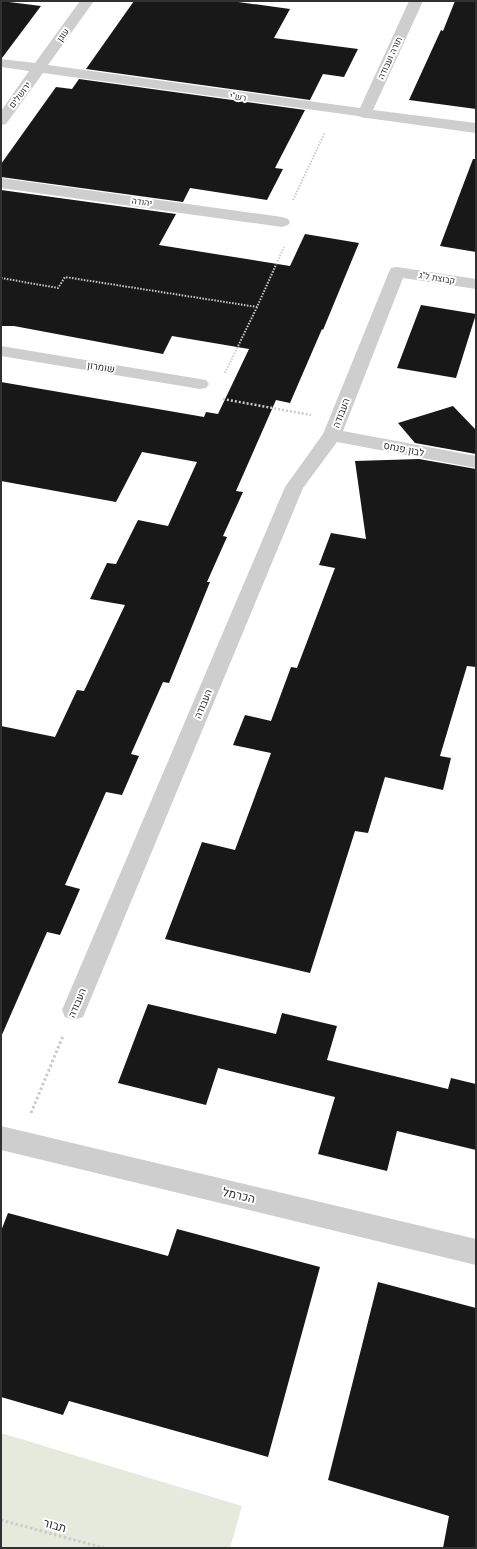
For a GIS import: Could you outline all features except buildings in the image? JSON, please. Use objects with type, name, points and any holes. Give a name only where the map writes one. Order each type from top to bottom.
[{"type":"street","name":"עוגן","points":[[40,69],[87,1]]},
{"type":"street","name":"תורה ועבודה","points":[[364,114],[416,1]]},
{"type":"street","name":"רש\"י","points":[[1,63],[364,114],[476,128]]},
{"type":"street","name":"ירושלים","points":[[1,121],[40,69]]},
{"type":"street","name":"יהודה","points":[[1,182],[282,222]]},
{"type":"street","name":"קבוצת ל\"ג","points":[[397,272],[476,284]]},
{"type":"street","name":"העבודה","points":[[74,1010],[294,487],[335,427],[397,272]]},
{"type":"street","name":"שומרון","points":[[1,351],[200,384]]},
{"type":"street","name":"לבון פנחס","points":[[335,427],[476,462]]},
{"type":"street","name":"הכרמל","points":[[9,1140],[476,1252]]},
{"type":"path","points":[[214,397],[257,307],[294,224],[282,222],[336,110]]},
{"type":"path","points":[[1,278],[58,288],[66,277],[257,307]]},
{"type":"path","points":[[200,384],[214,397],[335,427]]},
{"type":"path","name":"העבודה","points":[[9,1140],[74,1010]]},
{"type":"path","name":"תבור","points":[[1,1520],[104,1548]]},
{"type":"shaded area","points":[[1,1433],[242,1506],[230,1548],[1,1548]]}]
